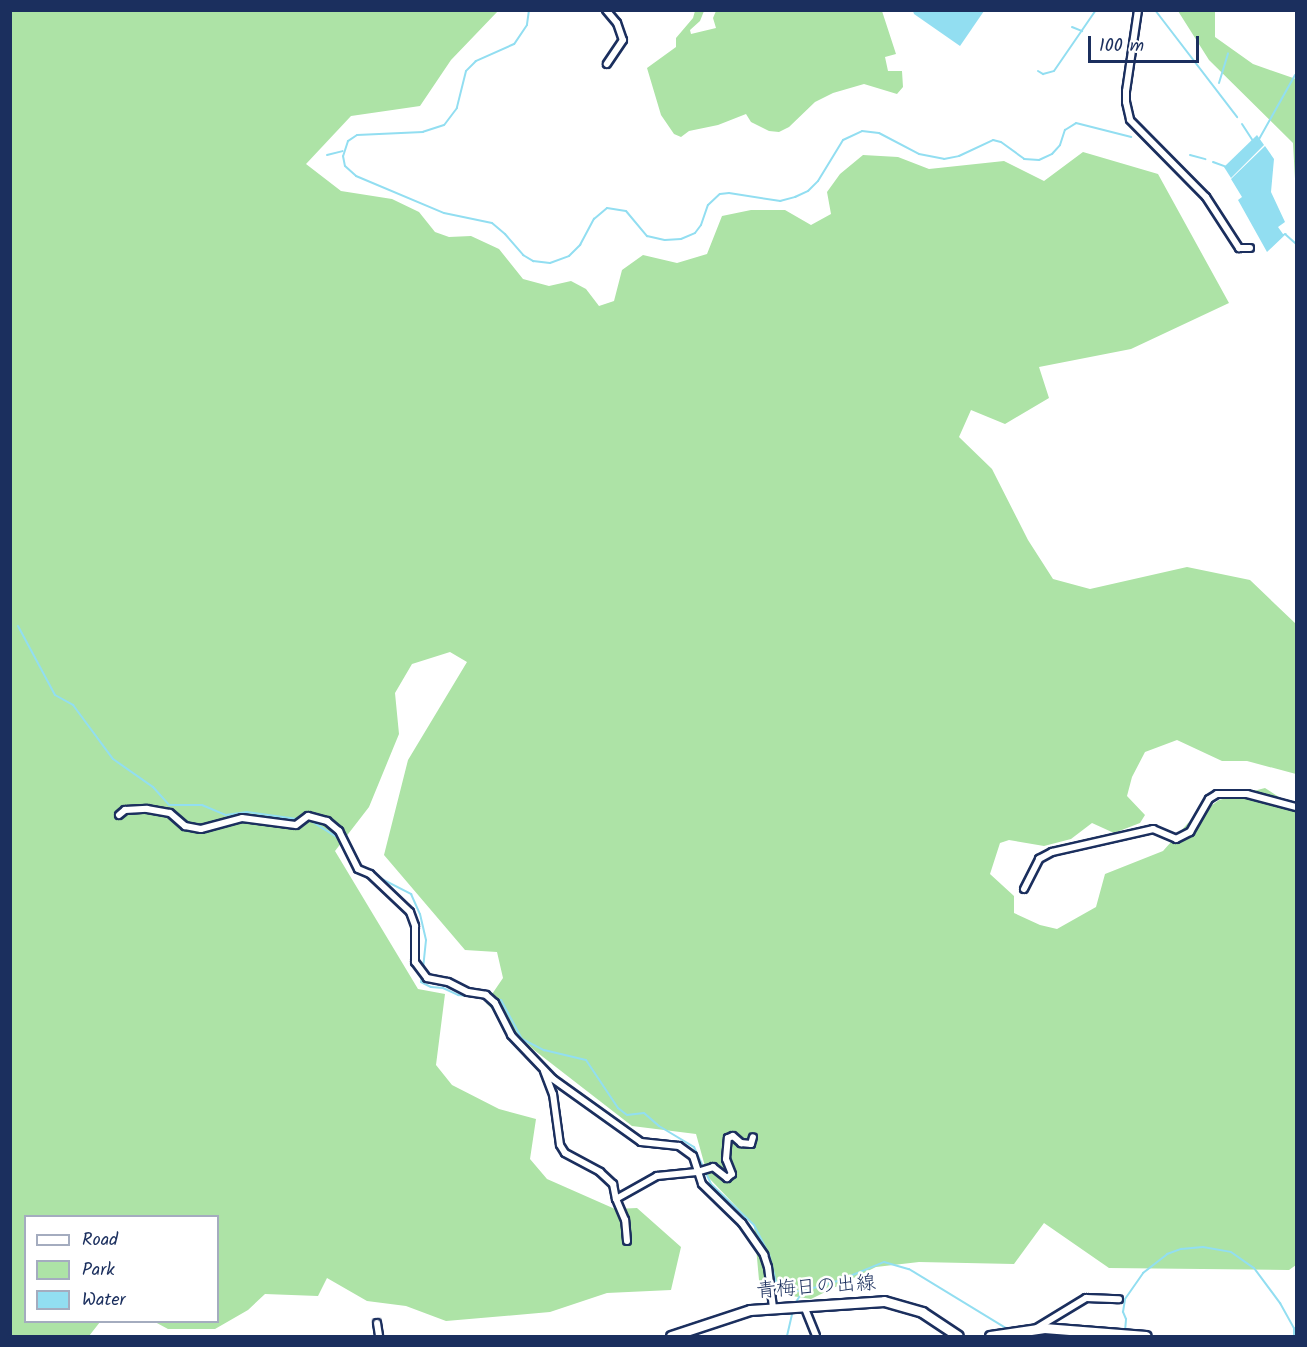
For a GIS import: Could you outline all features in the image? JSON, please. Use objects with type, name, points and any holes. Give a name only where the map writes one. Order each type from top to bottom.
[{"type":"main road","name":"青梅日の出線","points":[[671,1336],[750,1310],[884,1301],[922,1312],[958,1336]]},
{"type":"main road","points":[[999,1336],[1035,1329],[1146,1336]]},
{"type":"street","points":[[606,10],[618,23],[623,40],[607,64]]},
{"type":"street","points":[[1138,10],[1126,91],[1130,120],[1206,197],[1239,248],[1250,248]]},
{"type":"street","points":[[1024,889],[1039,859],[1052,852],[1153,829],[1176,839],[1190,832],[1209,799],[1217,794],[1247,794],[1296,807]]},
{"type":"street","points":[[119,815],[125,810],[147,809],[170,813],[185,826],[201,830],[242,818],[296,825],[308,816],[327,821],[339,831],[358,870],[370,874],[410,912],[415,927],[415,962],[423,974],[432,979],[448,981],[468,992],[486,994],[498,1010],[511,1035],[553,1079],[641,1142],[686,1149],[693,1156],[702,1184],[739,1219],[759,1246],[768,1267],[773,1308]]},
{"type":"street","points":[[543,1068],[553,1094],[560,1145],[565,1153],[600,1172],[613,1184],[616,1199],[625,1220],[627,1241]]},
{"type":"street","points":[[616,1199],[657,1176],[698,1172],[713,1167],[727,1179],[732,1174],[726,1159],[728,1138],[733,1136],[741,1143],[751,1144],[753,1137]]},
{"type":"street","points":[[1035,1329],[1086,1298],[1119,1299]]},
{"type":"street","points":[[797,1307],[816,1336]]},
{"type":"street","points":[[377,1323],[379,1336]]},
{"type":"green space","points":[[10,11],[498,11],[451,60],[420,106],[351,116],[306,164],[341,191],[392,199],[419,212],[435,232],[449,237],[471,236],[499,249],[523,279],[549,286],[571,281],[586,289],[599,306],[614,301],[622,270],[643,255],[677,263],[707,254],[722,216],[751,210],[785,210],[811,225],[831,214],[827,192],[840,174],[863,155],[898,157],[929,169],[1004,161],[1044,181],[1083,152],[1158,174],[1229,303],[1131,349],[1039,367],[1049,398],[1005,424],[971,410],[959,437],[992,469],[1028,540],[1053,579],[1090,589],[1187,567],[1250,580],[1296,624],[1296,774],[1247,761],[1222,761],[1177,740],[1145,752],[1132,777],[1127,796],[1145,815],[1140,823],[1114,833],[1092,823],[1071,839],[1044,846],[1009,840],[1000,843],[990,874],[1014,896],[1014,913],[1040,925],[1057,929],[1096,907],[1105,874],[1163,851],[1188,823],[1219,800],[1265,788],[1296,808],[1296,1265],[1289,1270],[1109,1268],[1044,1223],[1014,1264],[919,1262],[876,1267],[811,1299],[760,1291],[754,1225],[708,1177],[696,1134],[632,1126],[534,1050],[486,1003],[503,978],[497,952],[465,950],[384,855],[408,760],[467,662],[450,652],[412,664],[395,693],[399,734],[369,807],[335,851],[418,989],[445,994],[436,1065],[452,1085],[499,1109],[536,1119],[530,1159],[547,1179],[615,1209],[637,1208],[681,1247],[671,1290],[607,1293],[550,1312],[446,1321],[406,1306],[367,1301],[327,1278],[318,1296],[265,1294],[248,1310],[215,1329],[168,1329],[157,1323],[219,1323],[219,1215],[24,1215],[24,1323],[99,1323],[89,1336],[11,1336]]},
{"type":"green space","points":[[695,11],[704,11],[700,21],[690,30],[691,34],[716,28],[713,18],[716,11],[882,11],[896,54],[885,57],[888,71],[902,71],[903,87],[897,94],[864,84],[833,93],[815,102],[789,127],[779,132],[769,131],[751,122],[746,114],[718,125],[689,131],[681,137],[674,134],[661,115],[647,68],[676,47],[676,38],[693,18]]},
{"type":"green space","points":[[1178,11],[1215,11],[1215,37],[1253,64],[1296,79],[1296,197],[1293,143],[1209,60]]},
{"type":"water","points":[[913,10],[984,11],[960,46],[914,14]]},
{"type":"water","points":[[1257,135],[1264,145],[1231,178],[1224,167]]},
{"type":"water","points":[[1265,146],[1274,159],[1271,192],[1285,222],[1278,227],[1283,234],[1287,233],[1267,252],[1238,200],[1242,197],[1231,179]]},
{"type":"waterway","points":[[529,10],[527,25],[514,44],[476,61],[466,71],[457,108],[444,125],[423,132],[357,135],[348,141],[343,156],[345,166],[356,176],[444,213],[492,223],[523,255],[533,261],[550,263],[569,256],[580,245],[594,219],[607,208],[626,211],[647,236],[665,240],[681,239],[695,233],[701,225],[708,205],[720,194],[729,193],[780,201],[795,197],[808,191],[818,181],[843,140],[862,131],[879,133],[919,154],[944,159],[959,156],[993,140],[1001,142],[1024,159],[1039,160],[1052,154],[1060,145],[1065,130],[1076,123],[1131,137]]},
{"type":"waterway","points":[[1038,71],[1043,74],[1054,71],[1096,10]]},
{"type":"waterway","points":[[1155,10],[1237,117]]},
{"type":"waterway","points":[[1072,27],[1082,31]]},
{"type":"waterway","points":[[1219,83],[1228,53]]},
{"type":"waterway","points":[[1258,141],[1295,75]]},
{"type":"waterway","points":[[1242,124],[1253,141]]},
{"type":"waterway","points":[[327,155],[343,151]]},
{"type":"waterway","points":[[1190,155],[1205,159]]},
{"type":"waterway","points":[[1213,162],[1227,167]]},
{"type":"waterway","points":[[1285,234],[1296,244]]},
{"type":"waterway","points":[[18,626],[55,695],[73,705],[113,759],[153,787],[169,805],[202,805],[226,815],[247,812],[311,821],[337,837],[355,871],[368,875]]},
{"type":"waterway","points":[[374,875],[411,894],[420,914],[426,940],[423,970]]},
{"type":"waterway","points":[[422,975],[421,982],[431,987],[443,988],[458,995],[486,998]]},
{"type":"waterway","points":[[495,999],[501,1000],[522,1039],[544,1050],[586,1060],[618,1108],[627,1115],[644,1113],[659,1126],[694,1147],[711,1184],[754,1225],[769,1254],[776,1282],[785,1291],[803,1291]]},
{"type":"waterway","points":[[1125,1331],[1126,1319],[1123,1312],[1125,1299],[1143,1273],[1167,1254],[1181,1249],[1203,1247],[1231,1252],[1254,1268],[1280,1303],[1294,1328],[1294,1336]]},
{"type":"waterway","points":[[794,1305],[803,1291],[838,1281],[884,1262],[909,1269],[1009,1330]]},
{"type":"waterway","points":[[787,1336],[793,1310]]}]
